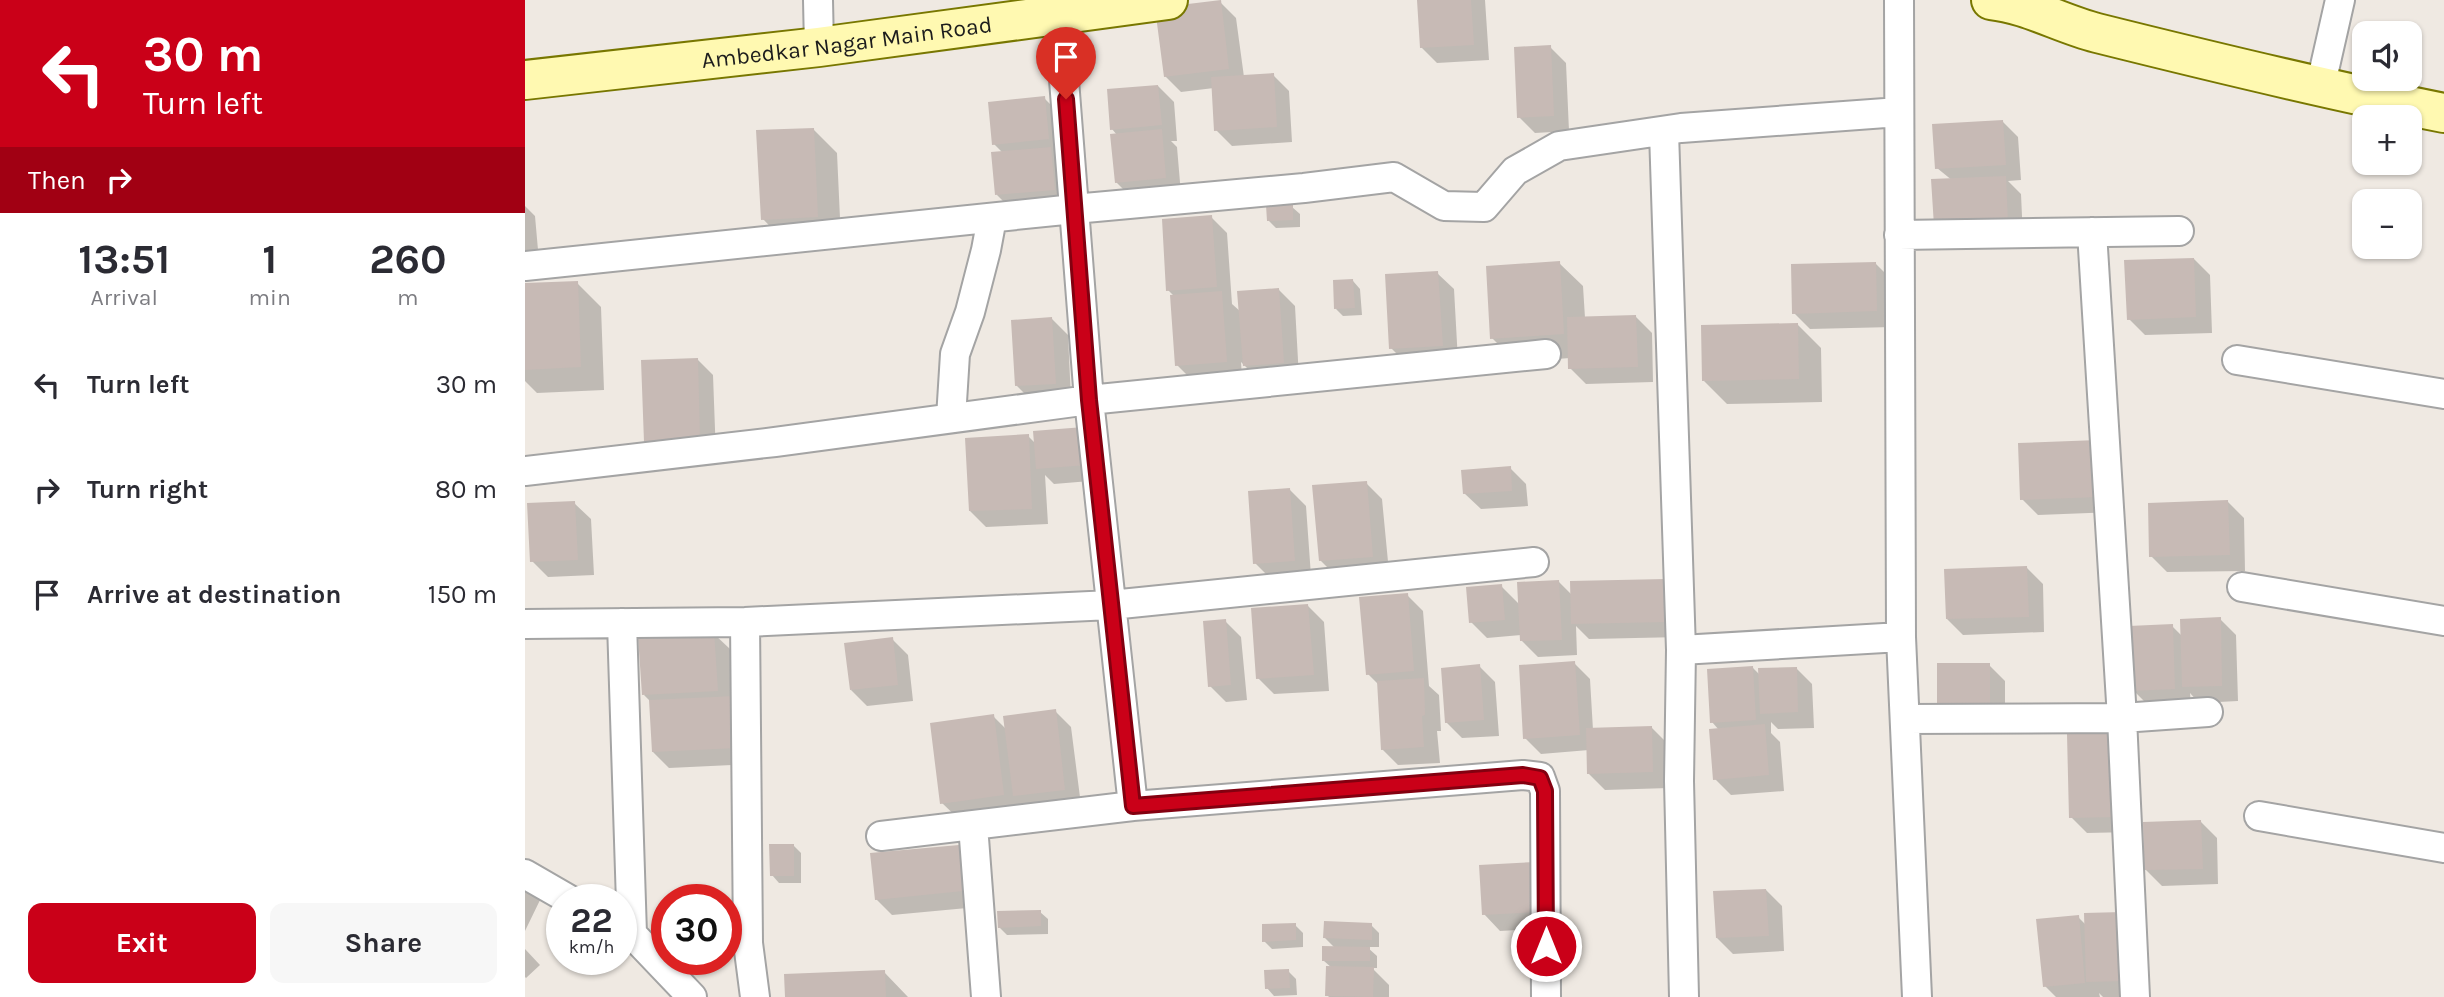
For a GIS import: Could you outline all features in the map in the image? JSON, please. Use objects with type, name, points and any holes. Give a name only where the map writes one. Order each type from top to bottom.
[{"type":"street","points":[[818,0],[819,47]]},
{"type":"street","name":"Ambedkar Nagar Main Road","points":[[525,80],[819,47],[1168,0]]},
{"type":"street","points":[[1899,0],[1901,637],[1917,997]]},
{"type":"street","points":[[2002,0],[2089,31],[2320,88],[2444,113]]},
{"type":"street","points":[[2320,88],[2340,0]]},
{"type":"street","points":[[1059,16],[1089,400],[1133,806]]},
{"type":"street","points":[[525,266],[1394,177],[1444,206],[1484,207],[1515,172],[1559,146],[1681,128],[1899,112]]},
{"type":"street","points":[[1664,132],[1681,650],[1679,781],[1684,997]]},
{"type":"street","points":[[951,418],[955,354],[974,299],[992,218]]},
{"type":"street","points":[[1899,235],[2179,231]]},
{"type":"street","points":[[2092,232],[2136,997]]},
{"type":"street","points":[[525,471],[775,442],[1089,400],[1546,355]]},
{"type":"street","points":[[2237,360],[2444,394]]},
{"type":"street","points":[[525,624],[745,622],[1111,605],[1534,562]]},
{"type":"street","points":[[2242,587],[2444,621]]},
{"type":"street","points":[[745,622],[748,943],[755,997]]},
{"type":"street","points":[[622,623],[626,884]]},
{"type":"street","points":[[1681,650],[1901,637]]},
{"type":"street","points":[[1905,719],[2122,718],[2208,712]]},
{"type":"street","points":[[881,836],[1133,806],[1523,775],[1540,778],[1545,791],[1546,997]]},
{"type":"street","points":[[2259,816],[2444,848]]},
{"type":"street","points":[[973,825],[986,997]]},
{"type":"street","points":[[525,874],[546,886]]},
{"type":"street","points":[[637,941],[692,997]]},
{"type":"building","points":[[1221,0],[1229,69],[1164,77],[1155,8]]},
{"type":"building","points":[[1417,0],[1471,0],[1474,45],[1420,48]]},
{"type":"building","points":[[1551,45],[1554,116],[1517,118],[1514,47]]},
{"type":"building","points":[[1274,73],[1277,127],[1214,131],[1211,77]]},
{"type":"building","points":[[1158,85],[1162,125],[1110,130],[1107,89]]},
{"type":"building","points":[[1045,96],[1049,139],[992,145],[988,102]]},
{"type":"building","points":[[2003,120],[2006,165],[1935,169],[1932,124]]},
{"type":"building","points":[[814,128],[818,217],[761,220],[756,130]]},
{"type":"building","points":[[1162,129],[1166,178],[1115,183],[1110,134]]},
{"type":"building","points":[[1051,147],[1055,190],[995,195],[991,152]]},
{"type":"building","points":[[2006,176],[2008,223],[1934,226],[1931,179]]},
{"type":"building","points":[[1266,205],[1293,205],[1293,220],[1267,221]]},
{"type":"building","points":[[1212,215],[1217,287],[1166,291],[1162,219]]},
{"type":"building","points":[[2194,258],[2196,317],[2127,320],[2124,260]]},
{"type":"building","points":[[1560,261],[1564,334],[1490,339],[1486,266]]},
{"type":"building","points":[[1876,262],[1877,311],[1792,314],[1791,264]]},
{"type":"building","points":[[1438,271],[1443,346],[1389,349],[1385,274]]},
{"type":"building","points":[[1353,279],[1355,308],[1334,309],[1333,280]]},
{"type":"building","points":[[578,281],[581,367],[525,370],[525,283]]},
{"type":"building","points":[[1279,288],[1284,363],[1243,366],[1237,291]]},
{"type":"building","points":[[1222,291],[1227,362],[1175,366],[1170,295]]},
{"type":"building","points":[[1636,315],[1638,367],[1568,369],[1567,317]]},
{"type":"building","points":[[1052,317],[1056,384],[1015,386],[1011,320]]},
{"type":"building","points":[[1798,323],[1799,379],[1702,381],[1701,325]]},
{"type":"building","points":[[698,358],[700,440],[644,442],[641,360]]},
{"type":"building","points":[[1084,427],[1087,465],[1036,469],[1033,431]]},
{"type":"building","points":[[1029,434],[1032,509],[969,511],[965,438]]},
{"type":"building","points":[[2098,440],[2100,497],[2020,500],[2018,443]]},
{"type":"building","points":[[1511,466],[1512,491],[1463,494],[1461,470]]},
{"type":"building","points":[[1367,481],[1373,557],[1319,561],[1312,485]]},
{"type":"building","points":[[1290,488],[1295,561],[1253,564],[1248,491]]},
{"type":"building","points":[[2228,500],[2230,555],[2149,557],[2148,503]]},
{"type":"building","points":[[575,501],[578,560],[530,562],[527,503]]},
{"type":"building","points":[[2027,566],[2029,617],[1946,619],[1944,569]]},
{"type":"building","points":[[1666,579],[1667,622],[1571,624],[1570,581]]},
{"type":"building","points":[[1559,580],[1562,640],[1520,641],[1517,582]]},
{"type":"building","points":[[1502,584],[1505,620],[1469,623],[1466,587]]},
{"type":"building","points":[[1408,593],[1414,671],[1366,675],[1359,597]]},
{"type":"building","points":[[1308,604],[1314,675],[1256,679],[1251,608]]},
{"type":"building","points":[[2221,617],[2222,686],[2182,687],[2180,619]]},
{"type":"building","points":[[1226,619],[1231,685],[1208,687],[1203,621]]},
{"type":"building","points":[[2173,624],[2175,689],[2131,691],[2129,626]]},
{"type":"building","points":[[714,631],[718,691],[642,695],[638,636]]},
{"type":"building","points":[[893,637],[898,685],[850,690],[844,643]]},
{"type":"building","points":[[1575,661],[1580,735],[1523,739],[1519,665]]},
{"type":"building","points":[[1937,663],[1990,663],[1990,703],[1937,703]]},
{"type":"building","points":[[1480,664],[1484,720],[1445,723],[1441,668]]},
{"type":"building","points":[[1753,666],[1756,720],[1710,723],[1707,669]]},
{"type":"building","points":[[1797,667],[1798,712],[1760,714],[1758,668]]},
{"type":"building","points":[[1424,678],[1424,747],[1381,750],[1377,681]]},
{"type":"building","points":[[735,696],[738,748],[652,752],[649,700]]},
{"type":"building","points":[[1056,709],[1065,790],[1013,796],[1003,716]]},
{"type":"building","points":[[994,714],[1004,795],[940,804],[930,723]]},
{"type":"building","points":[[1765,724],[1769,775],[1713,780],[1709,729]]},
{"type":"building","points":[[1652,726],[1653,772],[1587,774],[1586,728]]},
{"type":"building","points":[[2115,733],[2117,817],[2069,818],[2067,734]]},
{"type":"building","points":[[2201,820],[2203,869],[2144,870],[2143,822]]},
{"type":"building","points":[[769,844],[794,844],[794,876],[770,876]]},
{"type":"building","points":[[959,845],[963,891],[875,900],[870,853]]},
{"type":"building","points":[[1535,862],[1538,912],[1482,915],[1479,865]]},
{"type":"building","points":[[1766,889],[1769,936],[1716,938],[1713,891]]},
{"type":"building","points":[[1041,910],[1041,926],[998,928],[997,911]]},
{"type":"building","points":[[2123,912],[2124,981],[2086,982],[2084,913]]},
{"type":"building","points":[[2079,915],[2085,983],[2043,987],[2036,919]]},
{"type":"building","points":[[1324,921],[1372,923],[1372,940],[1323,938]]},
{"type":"building","points":[[1296,923],[1296,940],[1262,942],[1262,924]]},
{"type":"building","points":[[1322,946],[1370,947],[1370,961],[1322,961]]},
{"type":"building","points":[[1326,966],[1374,967],[1373,997],[1325,996]]},
{"type":"building","points":[[1289,969],[1290,988],[1265,989],[1264,970]]},
{"type":"building","points":[[885,970],[886,997],[785,997],[784,974]]},
{"type":"route","points":[[1066,99],[1089,400],[1133,806],[1523,775],[1540,778],[1545,791],[1546,946]]}]
